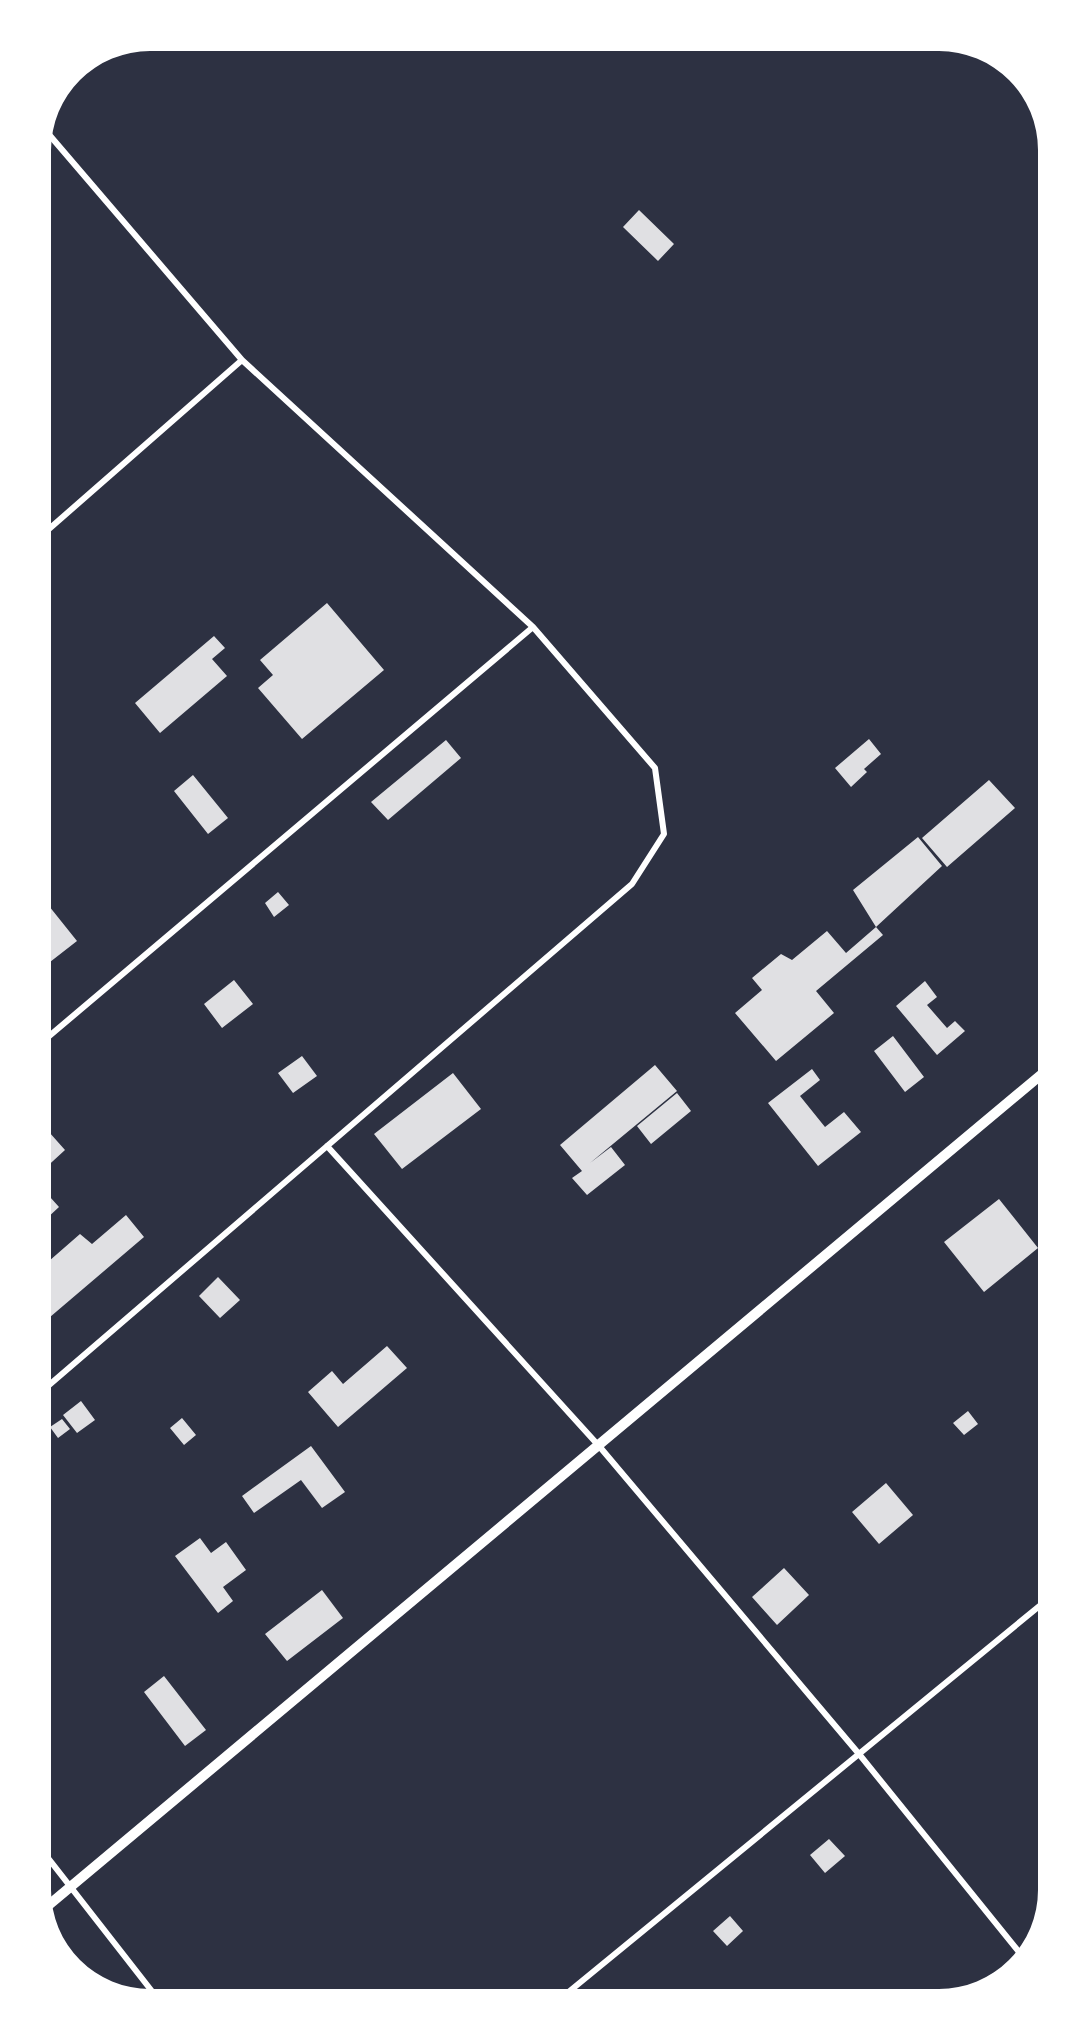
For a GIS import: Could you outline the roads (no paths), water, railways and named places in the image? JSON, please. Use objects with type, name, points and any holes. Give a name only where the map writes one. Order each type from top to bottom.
[{"type":"street","points":[[51,1383],[632,884],[664,834],[655,768],[533,627],[243,360],[52,138]]},
{"type":"street","points":[[51,527],[243,360]]},
{"type":"street","points":[[51,1035],[533,627]]},
{"type":"street","points":[[52,1902],[1038,1078]]},
{"type":"street","points":[[327,1146],[599,1446],[859,1754],[1017,1950]]},
{"type":"street","points":[[572,1989],[1038,1607]]},
{"type":"street","points":[[51,1863],[150,1989]]}]
